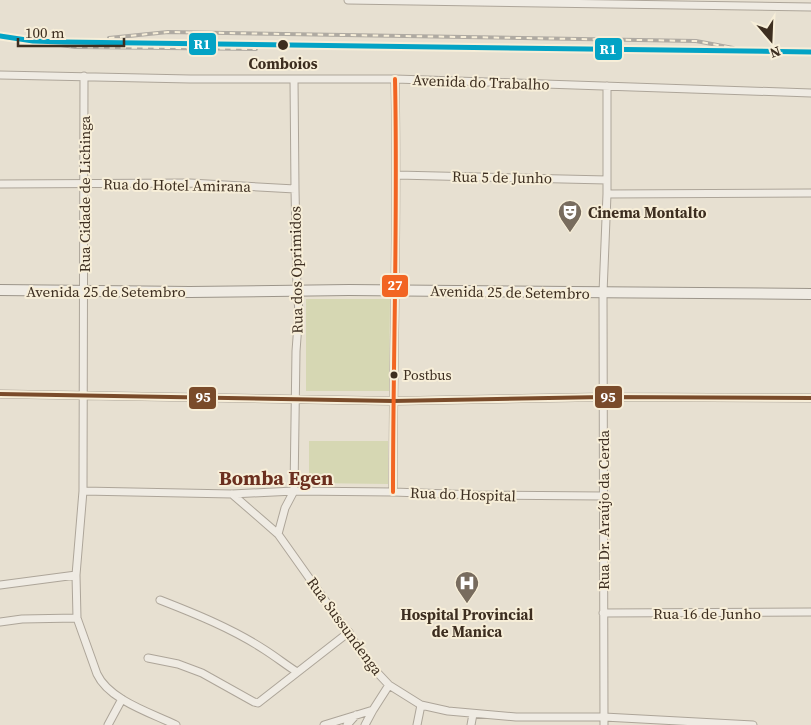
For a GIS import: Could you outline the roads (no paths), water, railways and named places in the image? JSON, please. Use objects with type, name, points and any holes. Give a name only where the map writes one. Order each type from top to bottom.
[{"type":"street","points":[[348,0],[811,6]]},
{"type":"street","name":"Avenida do Trabalho","points":[[0,76],[395,79],[811,93]]},
{"type":"street","name":"Rua Cidade de Lichinga","points":[[84,76],[83,491],[76,575],[77,618],[101,681],[108,690],[171,724]]},
{"type":"street","name":"Rua dos Oprimidos","points":[[294,79],[297,290],[299,311],[296,351],[294,491]]},
{"type":"street","points":[[393,492],[397,175],[395,79]]},
{"type":"street","name":"Rua Dr. Araújo da Cerda","points":[[604,725],[602,293],[607,194],[607,86]]},
{"type":"street","name":"Rua 5 de Junho","points":[[397,175],[607,180]]},
{"type":"street","name":"Rua do Hotel Amirana","points":[[0,184],[190,184],[295,189]]},
{"type":"street","points":[[607,194],[811,193]]},
{"type":"street","name":"Avenida 25 de Setembro","points":[[0,290],[83,292],[297,290],[811,294]]},
{"type":"street","points":[[0,394],[83,397],[393,401],[603,397],[811,398]]},
{"type":"street","name":"Rua do Hospital","points":[[83,491],[232,494],[294,491],[604,496]]},
{"type":"street","points":[[278,534],[284,508],[294,491]]},
{"type":"street","name":"Rua Sussundenga","points":[[232,494],[278,534],[373,668],[389,685],[421,705],[474,714],[604,717],[753,725]]},
{"type":"street","points":[[0,585],[76,575]]},
{"type":"street","points":[[160,600],[229,630],[264,649],[297,672]]},
{"type":"street","name":"Rua 16 de Junho","points":[[603,613],[811,612]]},
{"type":"street","points":[[0,622],[22,619],[77,618]]},
{"type":"street","points":[[148,658],[178,664],[202,673],[258,703],[349,632]]},
{"type":"street","points":[[365,725],[389,685]]},
{"type":"street","points":[[108,725],[122,699]]},
{"type":"street","points":[[417,725],[421,705]]},
{"type":"street","points":[[324,725],[373,710]]},
{"type":"street","points":[[347,725],[356,714]]},
{"type":"street","points":[[471,725],[474,714]]},
{"type":"street","points":[[514,725],[516,716]]},
{"type":"railway","points":[[109,38],[168,32],[696,41],[733,48]]},
{"type":"railway","points":[[33,41],[75,47],[256,49]]},
{"type":"place","name":"Comboios","points":[[283,45]]},
{"type":"place","name":"Cinema Montalto","points":[[570,233]]},
{"type":"place","name":"Postbus","points":[[394,375]]},
{"type":"place","name":"Hospital Provincial de Manica","points":[[467,604]]},
{"type":"district","name":"Bomba Egen","points":[[276,478]]}]
